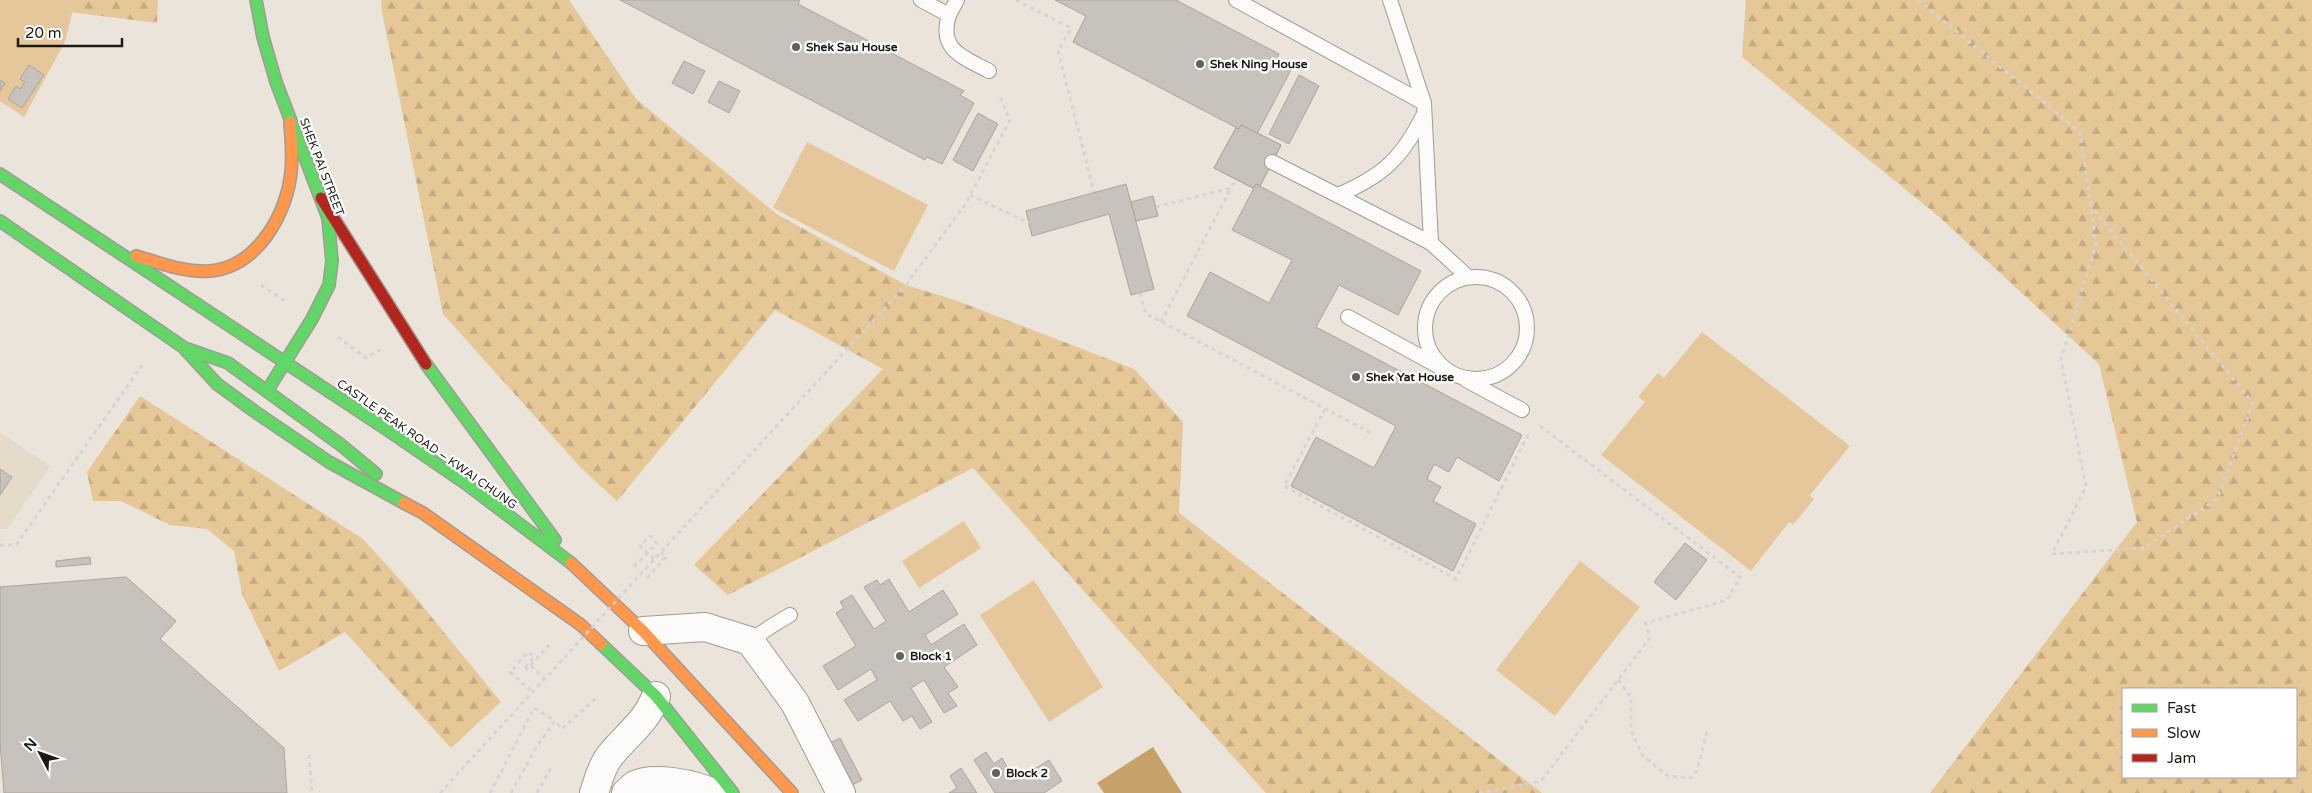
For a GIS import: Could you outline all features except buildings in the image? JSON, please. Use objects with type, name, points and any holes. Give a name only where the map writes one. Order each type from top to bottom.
[{"type":"main road","name":"SHEK PAI STREET","points":[[256,0],[263,37],[290,122],[328,218],[331,240],[329,285],[285,364],[267,391]]},
{"type":"main road","points":[[110,248],[162,264],[194,270],[220,270],[242,260],[261,243],[283,204],[291,172],[290,122]]},
{"type":"main road","name":"CASTLE PEAK ROAD – KWAI CHUNG","points":[[0,174],[386,429],[465,483],[572,564],[643,631],[792,793]]},
{"type":"main road","points":[[321,198],[439,384],[572,564]]},
{"type":"main road","points":[[0,221],[183,346],[228,364],[267,391],[341,444],[423,513],[581,625],[656,696],[733,793]]},
{"type":"main road","points":[[183,346],[217,384],[254,411],[329,462],[423,513]]},
{"type":"street","points":[[643,631],[705,627],[750,641],[795,703],[841,793]]},
{"type":"street","points":[[594,793],[608,758],[652,710],[656,696]]},
{"type":"street","points":[[626,793],[635,785],[657,782],[686,783],[712,793]]},
{"type":"lane","points":[[921,0],[950,15]]},
{"type":"lane","points":[[957,0],[950,15],[946,32],[949,45],[958,54],[989,71]]},
{"type":"lane","points":[[1236,0],[1424,108]]},
{"type":"lane","points":[[1390,0],[1424,108],[1431,243]]},
{"type":"lane","points":[[1338,194],[1360,185],[1389,167],[1411,140],[1424,108]]},
{"type":"lane","points":[[1272,162],[1431,243],[1468,277]]},
{"type":"lane","points":[[1445,370],[1433,357],[1426,342],[1425,324],[1429,307],[1439,293],[1452,282],[1468,277],[1484,277],[1500,282],[1513,292],[1523,306],[1528,322],[1526,339],[1520,355],[1509,368],[1494,376],[1478,380],[1461,377]]},
{"type":"lane","points":[[1348,317],[1522,410]]},
{"type":"lane","points":[[750,641],[770,626],[790,615]]},
{"type":"path","points":[[1016,0],[1071,28],[1058,52],[1094,192]]},
{"type":"path","points":[[1918,0],[2080,132],[2090,205],[2096,244],[2061,359],[2086,487],[2052,554],[2144,548],[2216,499],[2253,403],[2090,205]]},
{"type":"path","points":[[440,793],[906,285],[970,196],[1010,120],[989,71]]},
{"type":"path","points":[[1161,322],[1236,180]]},
{"type":"path","points":[[1156,206],[1231,188]]},
{"type":"path","points":[[970,196],[1029,223]]},
{"type":"path","points":[[1140,293],[1145,313],[1371,433]]},
{"type":"path","points":[[0,545],[16,545],[143,364]]},
{"type":"path","points":[[1325,409],[1284,486],[1456,579],[1532,427]]},
{"type":"path","points":[[1534,422],[1740,577],[1727,600],[1646,623]]},
{"type":"path","points":[[634,568],[657,543],[650,536],[640,546],[654,559]]},
{"type":"path","points":[[647,578],[666,557],[661,552]]},
{"type":"path","points":[[1478,793],[1541,781],[1650,638],[1644,618]]},
{"type":"path","points":[[533,692],[510,672],[528,652],[534,657],[525,667],[528,669],[532,667],[549,645]]},
{"type":"path","points":[[532,667],[545,679]]},
{"type":"path","points":[[1618,680],[1631,697],[1632,731],[1636,744],[1643,756],[1668,776],[1691,778],[1697,771],[1706,731],[1705,728]]},
{"type":"path","points":[[490,793],[534,708],[555,721],[562,729],[597,697]]},
{"type":"path","points":[[511,793],[537,746],[555,721]]},
{"type":"path","points":[[309,755],[312,793]]},
{"type":"path","points":[[537,793],[552,766]]},
{"type":"shaded area","points":[[0,0],[75,0],[65,42],[24,117],[0,101]]},
{"type":"shaded area","points":[[807,142],[928,205],[894,271],[773,208]]},
{"type":"shaded area","points":[[1702,332],[1850,446],[1810,495],[1814,499],[1793,525],[1789,522],[1751,571],[1601,455],[1645,402],[1638,397],[1658,373],[1664,378]]},
{"type":"shaded area","points":[[0,432],[50,466],[7,529],[0,529]]},
{"type":"shaded area","points":[[964,521],[981,548],[919,588],[902,561]]},
{"type":"shaded area","points":[[1580,561],[1640,607],[1555,716],[1496,670]]},
{"type":"shaded area","points":[[1034,580],[1103,687],[1049,722],[980,615]]},
{"type":"shaded area","points":[[1153,747],[1182,793],[1104,793],[1097,783]]},
{"type":"green space","points":[[48,0],[158,0],[157,23],[70,12]]},
{"type":"green space","points":[[381,0],[569,0],[637,100],[778,215],[906,285],[955,300],[1134,369],[1183,422],[1179,513],[1542,793],[1266,793],[973,468],[728,595],[694,565],[883,369],[775,310],[617,501],[581,468],[443,314]]},
{"type":"green space","points":[[1746,0],[2312,0],[2312,793],[1930,793],[2137,522],[2099,364],[1937,215],[1742,57]]},
{"type":"green space","points":[[140,396],[363,539],[411,592],[501,702],[451,748],[345,632],[279,671],[242,594],[234,551],[207,529],[170,525],[121,501],[93,501],[87,472]]},
{"type":"traffic: fast","points":[[256,0],[263,37],[276,82],[328,218],[332,261],[329,285],[312,319],[267,391]]},
{"type":"traffic: fast","points":[[0,174],[386,429],[465,483],[571,563]]},
{"type":"traffic: fast","points":[[0,221],[183,347],[217,384],[254,411],[329,462],[404,503]]},
{"type":"traffic: fast","points":[[188,349],[228,363],[341,445],[376,474]]},
{"type":"traffic: fast","points":[[426,364],[555,540]]},
{"type":"traffic: fast","points":[[601,644],[656,696],[733,793]]},
{"type":"traffic: slow","points":[[136,256],[182,269],[210,271],[227,267],[242,260],[255,249],[267,236],[276,221],[288,188],[292,159],[290,122]]},
{"type":"traffic: slow","points":[[404,503],[423,513],[581,625],[601,644]]},
{"type":"traffic: slow","points":[[571,563],[643,631],[792,793]]},
{"type":"traffic: jam","points":[[321,198],[426,364]]},
{"type":"place","name":"Shek Sau House","points":[[796,47]]},
{"type":"place","name":"Shek Ning House","points":[[1200,64]]},
{"type":"place","name":"Shek Yat House","points":[[1356,377]]},
{"type":"place","name":"Block 1","points":[[900,656]]},
{"type":"place","name":"Block 2","points":[[996,773]]}]
